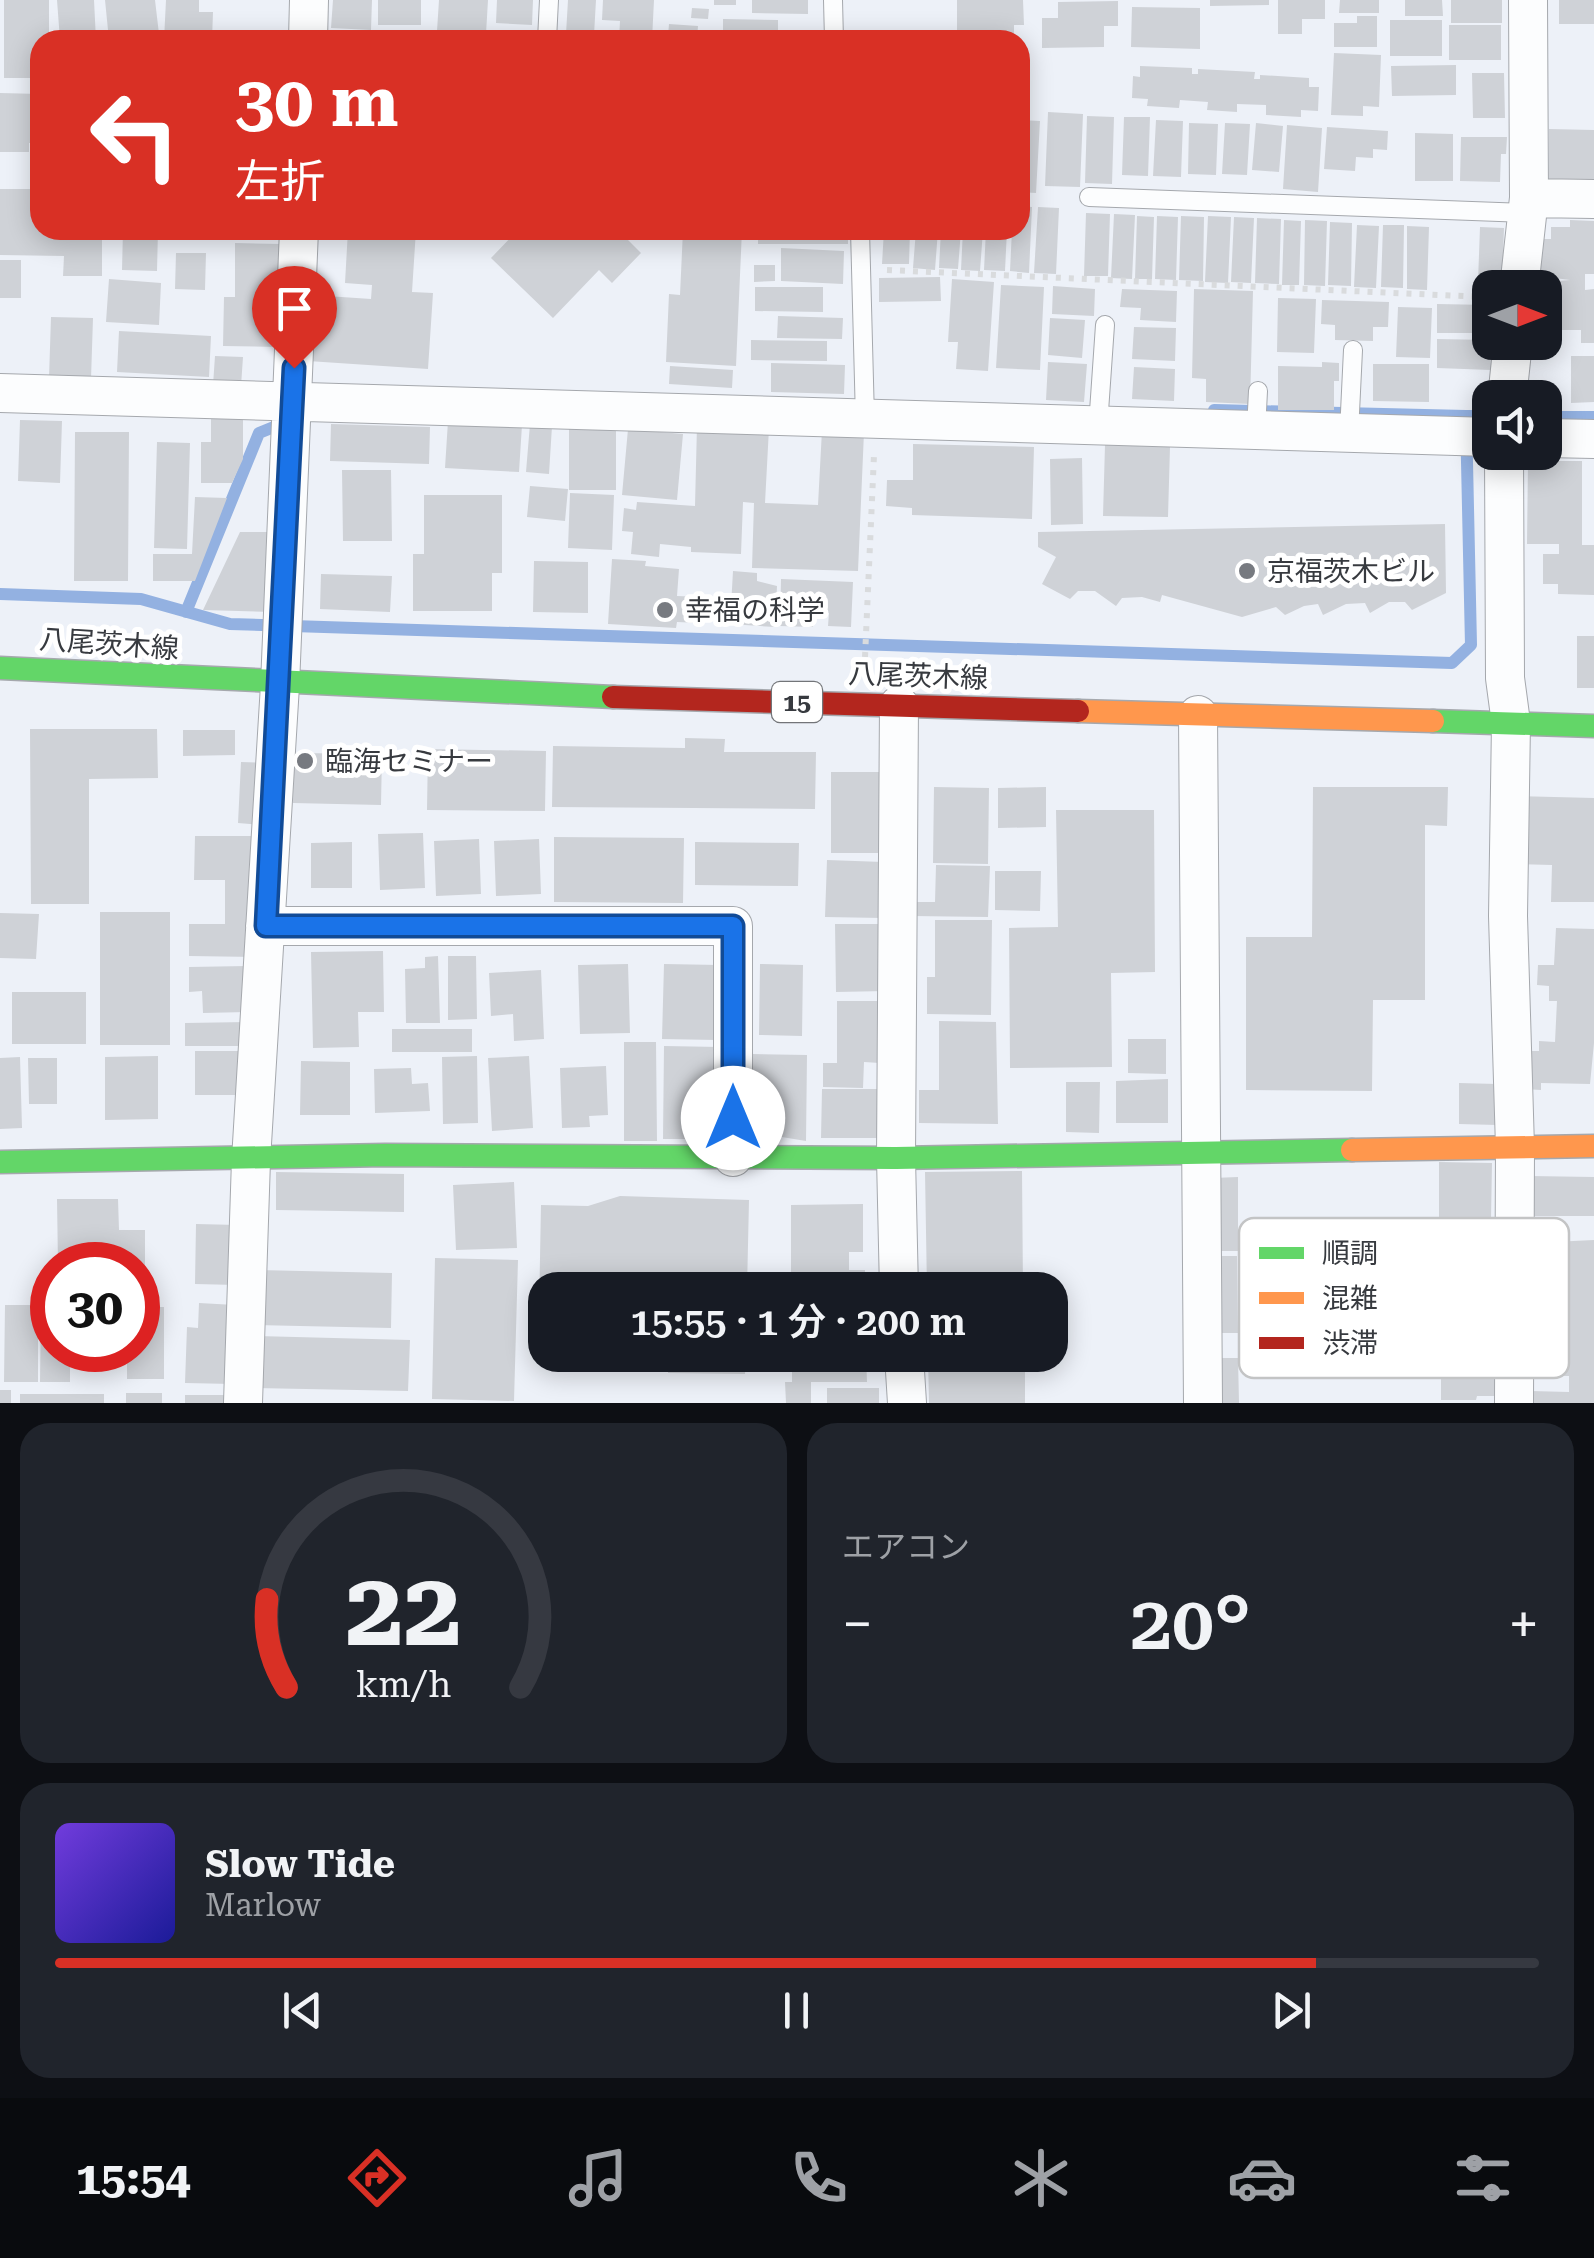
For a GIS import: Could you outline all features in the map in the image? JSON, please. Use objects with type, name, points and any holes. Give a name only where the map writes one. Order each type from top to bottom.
[{"type":"street","points":[[308,30],[310,0]]},
{"type":"street","points":[[1521,270],[1528,205],[1528,0]]},
{"type":"street","points":[[1528,205],[1594,199]]},
{"type":"street","points":[[243,1403],[251,1160],[280,685],[300,240]]},
{"type":"street","points":[[0,393],[292,402],[1099,413],[1257,411],[1350,418],[1472,438]]},
{"type":"street","points":[[1562,438],[1594,439]]},
{"type":"street","points":[[1487,470],[1512,723],[1508,916],[1515,1218]]},
{"type":"street","name":"八尾茨木線","points":[[0,668],[280,685],[1594,726]]},
{"type":"street","points":[[881,705],[899,1272]]},
{"type":"street","points":[[1198,714],[1204,1403]]},
{"type":"street","points":[[266,926],[733,926],[733,1157]]},
{"type":"street","points":[[0,1162],[385,1155],[896,1158],[1594,1146]]},
{"type":"street","points":[[905,1372],[907,1403]]},
{"type":"street","points":[[1514,1378],[1514,1403]]},
{"type":"lane","points":[[548,30],[549,0]]},
{"type":"lane","points":[[832,0],[834,30]]},
{"type":"lane","points":[[1089,196],[1528,205]]},
{"type":"lane","points":[[860,240],[868,410]]},
{"type":"lane","points":[[1099,413],[1105,326]]},
{"type":"lane","points":[[1350,418],[1352,350]]},
{"type":"path","points":[[861,268],[966,276],[1472,296]]},
{"type":"path","points":[[868,410],[881,705]]},
{"type":"building","points":[[4,0],[49,0],[49,30],[30,30],[30,78],[4,78]]},
{"type":"building","points":[[57,0],[94,0],[96,30],[59,30]]},
{"type":"building","points":[[105,0],[155,0],[159,30],[108,30]]},
{"type":"building","points":[[166,0],[199,0],[199,12],[213,12],[212,30],[164,30]]},
{"type":"building","points":[[333,0],[372,0],[371,30],[331,28]]},
{"type":"building","points":[[378,0],[421,0],[421,25],[378,25]]},
{"type":"building","points":[[439,0],[488,0],[486,30],[437,30]]},
{"type":"building","points":[[497,0],[533,0],[532,25],[496,23]]},
{"type":"building","points":[[568,0],[596,0],[594,30],[566,30]]},
{"type":"building","points":[[603,0],[654,0],[652,30],[620,30],[620,21],[602,20]]},
{"type":"building","points":[[714,0],[736,0],[736,5],[714,5]]},
{"type":"building","points":[[752,0],[808,0],[808,14],[752,13]]},
{"type":"building","points":[[957,0],[1023,0],[1024,25],[1014,25],[1014,30],[957,30]]},
{"type":"building","points":[[1210,0],[1269,0],[1269,5],[1210,6]]},
{"type":"building","points":[[1278,0],[1325,0],[1325,19],[1302,19],[1302,34],[1278,34]]},
{"type":"building","points":[[1340,0],[1379,0],[1379,13],[1339,13]]},
{"type":"building","points":[[1405,0],[1442,0],[1443,16],[1405,16]]},
{"type":"building","points":[[1451,0],[1502,0],[1502,23],[1451,23]]},
{"type":"building","points":[[1559,0],[1594,0],[1594,24],[1559,24]]},
{"type":"building","points":[[1118,1],[1118,26],[1104,26],[1104,47],[1042,48],[1042,18],[1058,18],[1058,2]]},
{"type":"building","points":[[1132,7],[1200,8],[1200,49],[1131,47]]},
{"type":"building","points":[[692,8],[709,9],[708,19],[691,18]]},
{"type":"building","points":[[1357,16],[1377,16],[1377,47],[1334,47],[1334,23],[1357,23]]},
{"type":"building","points":[[723,19],[778,20],[778,30],[723,30]]},
{"type":"building","points":[[1390,20],[1442,20],[1442,56],[1390,56]]},
{"type":"building","points":[[669,24],[698,26],[698,30],[668,30]]},
{"type":"building","points":[[1449,25],[1501,25],[1501,60],[1449,60]]},
{"type":"building","points":[[1334,53],[1381,55],[1379,107],[1363,106],[1363,116],[1331,115]]},
{"type":"building","points":[[1456,65],[1456,95],[1392,96],[1391,66]]},
{"type":"building","points":[[1140,66],[1192,68],[1192,74],[1198,74],[1198,69],[1255,72],[1254,79],[1260,79],[1260,75],[1309,78],[1309,87],[1319,87],[1318,111],[1301,110],[1301,117],[1266,115],[1266,105],[1237,104],[1237,112],[1207,110],[1208,102],[1180,100],[1179,108],[1147,106],[1148,99],[1132,98],[1133,76],[1140,77]]},
{"type":"building","points":[[1472,73],[1504,73],[1505,118],[1473,118]]},
{"type":"building","points":[[0,93],[30,94],[29,152],[0,152]]},
{"type":"building","points":[[1048,112],[1083,114],[1080,187],[1045,186]]},
{"type":"building","points":[[1087,116],[1114,117],[1112,184],[1085,183]]},
{"type":"building","points":[[1124,117],[1150,117],[1148,176],[1122,175]]},
{"type":"building","points":[[1030,120],[1040,121],[1036,193],[1030,193]]},
{"type":"building","points":[[1156,120],[1183,121],[1181,177],[1153,176]]},
{"type":"building","points":[[1189,123],[1218,124],[1216,175],[1188,174]]},
{"type":"building","points":[[1225,123],[1250,124],[1247,175],[1222,174]]},
{"type":"building","points":[[1256,123],[1283,126],[1279,172],[1252,170]]},
{"type":"building","points":[[1287,125],[1322,128],[1318,192],[1283,189]]},
{"type":"building","points":[[1327,127],[1388,131],[1387,150],[1373,149],[1373,158],[1356,157],[1355,171],[1324,169]]},
{"type":"building","points":[[1549,129],[1594,130],[1594,182],[1549,181]]},
{"type":"building","points":[[1415,133],[1453,134],[1453,181],[1415,181]]},
{"type":"building","points":[[1461,137],[1507,137],[1506,154],[1501,154],[1500,182],[1460,181]]},
{"type":"building","points":[[0,189],[30,189],[30,240],[102,240],[102,276],[63,276],[64,256],[0,255]]},
{"type":"building","points":[[1032,207],[1029,273],[1010,271],[1012,240],[1030,240]]},
{"type":"building","points":[[1038,207],[1059,208],[1056,274],[1034,273]]},
{"type":"building","points":[[1086,213],[1110,214],[1108,276],[1084,276]]},
{"type":"building","points":[[1114,214],[1135,215],[1132,279],[1111,278]]},
{"type":"building","points":[[1137,216],[1154,217],[1152,279],[1135,279]]},
{"type":"building","points":[[1157,216],[1178,217],[1176,280],[1155,279]]},
{"type":"building","points":[[1181,216],[1204,217],[1203,281],[1179,280]]},
{"type":"building","points":[[1208,216],[1231,217],[1228,283],[1205,282]]},
{"type":"building","points":[[1234,217],[1254,218],[1251,283],[1231,282]]},
{"type":"building","points":[[1257,218],[1281,219],[1279,284],[1255,283]]},
{"type":"building","points":[[1284,220],[1301,221],[1299,285],[1282,285]]},
{"type":"building","points":[[1305,220],[1327,221],[1325,286],[1304,285]]},
{"type":"building","points":[[1570,220],[1594,221],[1594,274],[1585,274],[1585,290],[1594,289],[1594,343],[1581,343],[1581,330],[1562,330],[1562,281],[1570,280],[1562,279],[1562,270],[1539,270],[1539,239],[1551,239],[1551,227],[1570,227]]},
{"type":"building","points":[[1330,222],[1352,223],[1351,286],[1328,285]]},
{"type":"building","points":[[1357,225],[1379,226],[1376,288],[1354,287]]},
{"type":"building","points":[[1383,225],[1404,225],[1403,288],[1381,287]]},
{"type":"building","points":[[1407,226],[1429,227],[1427,290],[1407,289]]},
{"type":"building","points":[[1480,227],[1504,228],[1502,270],[1478,270]]},
{"type":"building","points":[[123,240],[158,240],[157,271],[122,270]]},
{"type":"building","points":[[347,240],[415,240],[412,292],[433,293],[428,369],[308,361],[312,295],[371,299],[372,285],[345,283]]},
{"type":"building","points":[[508,240],[628,240],[641,253],[612,283],[599,270],[553,318],[491,258]]},
{"type":"building","points":[[683,240],[742,240],[736,366],[666,362],[669,294],[680,295]]},
{"type":"building","points":[[758,240],[848,240],[848,244],[758,244]]},
{"type":"building","points":[[883,240],[910,240],[909,264],[882,264]]},
{"type":"building","points":[[915,240],[937,240],[935,270],[913,268]]},
{"type":"building","points":[[940,240],[960,240],[958,269],[939,268]]},
{"type":"building","points":[[962,240],[982,240],[980,271],[961,270]]},
{"type":"building","points":[[986,240],[1007,240],[1005,271],[984,270]]},
{"type":"building","points":[[235,243],[281,244],[279,347],[223,346],[224,297],[235,297]]},
{"type":"building","points":[[781,248],[844,251],[843,284],[781,281]]},
{"type":"building","points":[[176,253],[206,253],[205,290],[175,289]]},
{"type":"building","points":[[0,260],[21,260],[21,298],[0,298]]},
{"type":"building","points":[[754,265],[775,265],[775,281],[754,282]]},
{"type":"building","points":[[940,277],[941,301],[879,302],[879,278]]},
{"type":"building","points":[[109,279],[161,283],[159,325],[106,322]]},
{"type":"building","points":[[952,279],[994,282],[988,371],[956,369],[958,342],[948,342]]},
{"type":"building","points":[[1001,285],[1044,287],[1040,370],[996,368]]},
{"type":"building","points":[[1053,286],[1095,289],[1094,316],[1052,314]]},
{"type":"building","points":[[755,287],[823,287],[823,312],[755,311]]},
{"type":"building","points":[[1122,289],[1177,291],[1176,322],[1140,320],[1141,308],[1120,307]]},
{"type":"building","points":[[1194,289],[1253,291],[1250,404],[1206,402],[1206,379],[1192,378]]},
{"type":"building","points":[[1278,298],[1316,299],[1314,353],[1277,352]]},
{"type":"building","points":[[1322,300],[1389,302],[1388,327],[1373,327],[1373,341],[1335,340],[1335,325],[1321,324]]},
{"type":"building","points":[[1437,304],[1472,305],[1472,333],[1437,333]]},
{"type":"building","points":[[1398,307],[1432,308],[1430,358],[1396,357]]},
{"type":"building","points":[[778,316],[843,318],[842,339],[777,338]]},
{"type":"building","points":[[51,317],[93,318],[91,379],[49,378]]},
{"type":"building","points":[[1050,318],[1085,320],[1082,358],[1048,355]]},
{"type":"building","points":[[1134,327],[1176,328],[1175,361],[1132,359]]},
{"type":"building","points":[[119,331],[211,336],[209,377],[117,372]]},
{"type":"building","points":[[1437,339],[1472,340],[1472,360],[1491,360],[1491,370],[1437,368]]},
{"type":"building","points":[[751,340],[827,341],[827,361],[751,360]]},
{"type":"building","points":[[215,356],[243,357],[241,386],[213,385]]},
{"type":"building","points":[[1571,356],[1594,356],[1594,402],[1571,403]]},
{"type":"building","points":[[1048,362],[1087,364],[1084,402],[1046,400]]},
{"type":"building","points":[[1322,362],[1339,363],[1339,381],[1334,381],[1334,410],[1278,410],[1278,366],[1322,367]]},
{"type":"building","points":[[771,363],[845,365],[844,394],[771,392]]},
{"type":"building","points":[[1373,364],[1429,364],[1429,402],[1373,401]]},
{"type":"building","points":[[670,366],[733,370],[732,388],[669,384]]},
{"type":"building","points":[[1134,367],[1175,369],[1174,401],[1132,399]]},
{"type":"building","points":[[211,417],[243,417],[243,459],[232,483],[201,483],[201,442],[211,442]]},
{"type":"building","points":[[20,420],[62,421],[60,483],[18,481]]},
{"type":"building","points":[[448,421],[522,425],[519,472],[445,468]]},
{"type":"building","points":[[331,424],[430,427],[429,464],[330,461]]},
{"type":"building","points":[[530,424],[552,426],[549,474],[526,472]]},
{"type":"building","points":[[697,425],[769,428],[765,503],[818,505],[822,430],[864,432],[858,571],[752,568],[754,503],[743,502],[741,554],[691,552],[691,547],[660,544],[659,557],[631,554],[633,532],[622,531],[624,508],[636,510],[637,502],[695,506]]},
{"type":"building","points":[[569,428],[616,428],[616,490],[569,490]]},
{"type":"building","points":[[628,429],[683,434],[677,500],[622,495]]},
{"type":"building","points":[[75,432],[129,432],[128,581],[74,581]]},
{"type":"building","points":[[157,442],[190,443],[187,549],[154,548]]},
{"type":"building","points":[[913,444],[1034,447],[1032,519],[912,515],[912,508],[886,506],[887,480],[913,480]]},
{"type":"building","points":[[1105,445],[1170,447],[1168,517],[1103,516]]},
{"type":"building","points":[[1082,458],[1083,524],[1051,525],[1050,459]]},
{"type":"building","points":[[1562,461],[1582,461],[1582,545],[1594,545],[1594,595],[1558,594],[1558,584],[1543,584],[1543,554],[1559,554],[1559,544],[1527,544],[1528,470],[1562,470]]},
{"type":"building","points":[[342,470],[391,470],[392,541],[343,541]]},
{"type":"building","points":[[530,486],[568,489],[565,521],[527,517]]},
{"type":"building","points":[[570,493],[614,495],[612,550],[568,548]]},
{"type":"building","points":[[424,495],[502,495],[502,573],[492,573],[492,611],[413,611],[413,554],[424,554]]},
{"type":"building","points":[[195,497],[227,498],[195,581],[153,581],[153,554],[192,554]]},
{"type":"building","name":"京福茨木ビル","points":[[1445,524],[1446,593],[1412,610],[1405,602],[1389,602],[1370,613],[1365,603],[1346,604],[1323,615],[1318,604],[1285,615],[1276,607],[1242,617],[1162,595],[1160,602],[1142,597],[1122,598],[1116,606],[1095,591],[1078,591],[1070,599],[1042,584],[1056,557],[1038,547],[1038,532]]},
{"type":"building","points":[[240,532],[276,532],[275,612],[203,610]]},
{"type":"building","points":[[612,559],[646,561],[645,566],[679,569],[677,596],[701,597],[699,623],[677,622],[676,628],[608,624]]},
{"type":"building","points":[[534,561],[588,562],[588,613],[533,612]]},
{"type":"building","points":[[733,571],[757,573],[757,581],[777,586],[775,627],[730,624]]},
{"type":"building","points":[[321,574],[392,576],[390,612],[320,609]]},
{"type":"building","points":[[781,579],[853,582],[851,627],[828,626],[829,613],[814,612],[813,627],[780,626]]},
{"type":"building","points":[[1577,636],[1594,636],[1594,688],[1577,688]]},
{"type":"building","points":[[30,729],[157,729],[158,778],[89,779],[89,904],[31,904]]},
{"type":"building","points":[[183,730],[235,730],[235,755],[183,756]]},
{"type":"building","points":[[685,738],[725,739],[724,752],[816,752],[815,809],[552,807],[553,746],[685,748]]},
{"type":"building","points":[[428,749],[546,751],[545,811],[427,810]]},
{"type":"building","points":[[294,753],[382,754],[381,805],[293,803]]},
{"type":"building","points":[[241,762],[267,763],[264,825],[238,823]]},
{"type":"building","points":[[831,772],[881,772],[881,853],[831,853]]},
{"type":"building","points":[[934,787],[989,788],[988,864],[933,863]]},
{"type":"building","points":[[1046,787],[1046,827],[998,828],[998,788]]},
{"type":"building","points":[[1313,787],[1448,787],[1447,826],[1425,825],[1425,1000],[1373,1000],[1372,1091],[1246,1090],[1246,937],[1312,937]]},
{"type":"building","points":[[1519,796],[1594,798],[1594,902],[1551,902],[1552,865],[1517,864]]},
{"type":"building","points":[[1056,810],[1154,810],[1155,972],[1111,973],[1112,1067],[1010,1068],[1009,928],[1058,927]]},
{"type":"building","points":[[423,833],[425,888],[380,890],[378,834]]},
{"type":"building","points":[[195,836],[257,836],[256,957],[189,956],[189,924],[225,924],[225,880],[194,880]]},
{"type":"building","points":[[554,837],[684,838],[683,903],[554,902]]},
{"type":"building","points":[[479,839],[481,894],[436,896],[434,841]]},
{"type":"building","points":[[539,839],[541,894],[496,896],[494,841]]},
{"type":"building","points":[[352,842],[352,888],[311,888],[311,843]]},
{"type":"building","points":[[695,842],[799,843],[798,886],[695,885]]},
{"type":"building","points":[[827,860],[883,862],[882,918],[825,917]]},
{"type":"building","points":[[936,865],[990,866],[988,917],[912,916],[913,902],[935,902]]},
{"type":"building","points":[[995,871],[1041,871],[1040,911],[995,910]]},
{"type":"building","points":[[100,912],[170,912],[170,1045],[100,1045]]},
{"type":"building","points":[[0,913],[39,914],[36,959],[0,958]]},
{"type":"building","points":[[935,920],[992,920],[991,1015],[927,1014],[927,977],[935,977]]},
{"type":"building","points":[[835,924],[885,924],[886,991],[836,992]]},
{"type":"building","points":[[1556,928],[1594,929],[1590,1084],[1541,1083],[1541,1090],[1524,1089],[1525,1051],[1539,1051],[1539,1041],[1555,1042],[1557,1001],[1549,1001],[1549,986],[1537,985],[1538,965],[1554,965]]},
{"type":"building","points":[[383,951],[384,1012],[358,1012],[359,1047],[313,1048],[311,952]]},
{"type":"building","points":[[438,956],[440,1023],[406,1023],[405,969],[425,968],[425,957]]},
{"type":"building","points":[[448,956],[476,956],[477,1019],[448,1020]]},
{"type":"building","points":[[628,964],[630,1033],[580,1034],[578,965]]},
{"type":"building","points":[[664,964],[719,965],[717,1040],[662,1039]]},
{"type":"building","points":[[760,964],[803,965],[802,1036],[759,1035]]},
{"type":"building","points":[[247,966],[247,1012],[203,1013],[202,991],[189,992],[189,967]]},
{"type":"building","points":[[541,970],[544,1039],[514,1041],[513,1014],[491,1016],[489,973]]},
{"type":"building","points":[[12,992],[86,992],[86,1044],[12,1044]]},
{"type":"building","points":[[837,1001],[881,1001],[880,1063],[864,1062],[863,1088],[823,1087],[823,1063],[837,1063]]},
{"type":"building","points":[[939,1021],[996,1022],[998,1124],[919,1123],[919,1090],[939,1090]]},
{"type":"building","points":[[247,1022],[247,1046],[185,1046],[185,1023]]},
{"type":"building","points":[[392,1029],[472,1029],[472,1052],[392,1052]]},
{"type":"building","points":[[1128,1039],[1166,1039],[1166,1074],[1128,1073]]},
{"type":"building","points":[[624,1042],[656,1042],[657,1141],[624,1141]]},
{"type":"building","points":[[664,1046],[720,1047],[719,1139],[663,1139]]},
{"type":"building","points":[[195,1051],[245,1051],[245,1095],[195,1095]]},
{"type":"building","points":[[752,1054],[807,1055],[806,1141],[751,1132]]},
{"type":"building","points":[[158,1056],[158,1119],[105,1120],[105,1057]]},
{"type":"building","points":[[477,1056],[478,1123],[443,1124],[442,1057]]},
{"type":"building","points":[[529,1056],[533,1128],[492,1131],[488,1058]]},
{"type":"building","points":[[20,1057],[22,1128],[0,1129],[0,1058]]},
{"type":"building","points":[[28,1058],[57,1058],[57,1104],[29,1104]]},
{"type":"building","points":[[301,1061],[350,1062],[350,1115],[300,1115]]},
{"type":"building","points":[[606,1066],[608,1115],[589,1116],[590,1127],[562,1128],[560,1068]]},
{"type":"building","points":[[411,1068],[412,1084],[428,1083],[430,1111],[375,1113],[374,1069]]},
{"type":"building","points":[[1168,1079],[1168,1123],[1116,1123],[1116,1081]]},
{"type":"building","points":[[1066,1082],[1100,1082],[1099,1133],[1066,1132]]},
{"type":"building","points":[[1459,1083],[1497,1084],[1497,1125],[1459,1124]]},
{"type":"building","points":[[822,1089],[883,1089],[883,1138],[821,1138]]},
{"type":"building","points":[[1439,1162],[1492,1163],[1491,1218],[1439,1218]]},
{"type":"building","points":[[1022,1171],[1023,1272],[927,1272],[925,1172]]},
{"type":"building","points":[[276,1172],[404,1174],[404,1212],[276,1210]]},
{"type":"building","points":[[1530,1176],[1594,1177],[1594,1216],[1530,1216]]},
{"type":"building","points":[[1238,1177],[1238,1251],[1214,1251],[1213,1178]]},
{"type":"building","points":[[514,1182],[517,1248],[456,1250],[453,1185]]},
{"type":"building","points":[[620,1196],[749,1200],[747,1272],[540,1272],[541,1205],[588,1206]]},
{"type":"building","points":[[57,1199],[118,1199],[119,1230],[145,1230],[145,1242],[58,1242]]},
{"type":"building","points":[[863,1204],[863,1252],[849,1252],[849,1270],[865,1272],[791,1272],[791,1205]]},
{"type":"building","points":[[196,1224],[238,1225],[237,1285],[195,1284]]},
{"type":"building","points":[[1594,1240],[1594,1403],[1531,1403],[1531,1391],[1569,1392],[1569,1241]]},
{"type":"building","points":[[1214,1256],[1237,1256],[1238,1333],[1215,1333]]},
{"type":"building","points":[[435,1258],[518,1260],[514,1401],[432,1399]]},
{"type":"building","points":[[257,1270],[392,1273],[391,1328],[255,1325]]},
{"type":"building","points":[[199,1303],[235,1305],[233,1384],[185,1383],[187,1327],[198,1328]]},
{"type":"building","points":[[5,1305],[30,1305],[30,1372],[38,1372],[38,1382],[4,1382]]},
{"type":"building","points":[[160,1307],[164,1307],[164,1379],[127,1379],[127,1372],[160,1372]]},
{"type":"building","points":[[257,1336],[410,1340],[408,1391],[255,1388]]},
{"type":"building","points":[[1216,1358],[1238,1358],[1239,1403],[1217,1403]]},
{"type":"building","points":[[40,1372],[70,1372],[70,1382],[40,1382]]},
{"type":"building","points":[[668,1372],[745,1372],[745,1374]]},
{"type":"building","points":[[792,1372],[867,1372],[867,1382],[811,1382],[811,1403],[786,1403],[785,1382],[792,1382]]},
{"type":"building","points":[[928,1372],[1025,1372],[1025,1403],[929,1403]]},
{"type":"building","points":[[1441,1378],[1499,1378],[1499,1396],[1441,1400]]},
{"type":"building","points":[[827,1388],[879,1388],[879,1403],[827,1403]]},
{"type":"building","points":[[0,1390],[11,1390],[11,1403],[0,1403]]},
{"type":"building","points":[[126,1393],[162,1393],[162,1403],[126,1403]]},
{"type":"building","points":[[20,1394],[104,1394],[104,1403],[20,1403]]},
{"type":"building","points":[[185,1395],[233,1395],[233,1403],[185,1403]]},
{"type":"waterway","points":[[1214,410],[1466,416]]},
{"type":"waterway","points":[[0,594],[141,599],[230,624],[1452,663],[1471,645],[1466,416],[1472,416]]},
{"type":"waterway","points":[[1562,417],[1594,417]]},
{"type":"waterway","points":[[186,612],[259,433],[286,422]]},
{"type":"traffic: fast","points":[[0,668],[613,697]]},
{"type":"traffic: fast","points":[[1433,721],[1594,726]]},
{"type":"traffic: fast","points":[[0,1162],[385,1155],[896,1158],[1352,1150]]},
{"type":"traffic: slow","points":[[1078,711],[1433,721]]},
{"type":"traffic: slow","points":[[1352,1150],[1594,1146]]},
{"type":"traffic: jam","points":[[613,697],[1078,711]]},
{"type":"place","name":"京福茨木ビル","points":[[1247,571]]},
{"type":"place","name":"幸福の科学","points":[[665,610]]},
{"type":"place","name":"臨海セミナー","points":[[305,761]]},
{"type":"route","points":[[294,368],[266,926],[733,926],[733,1118]]}]
